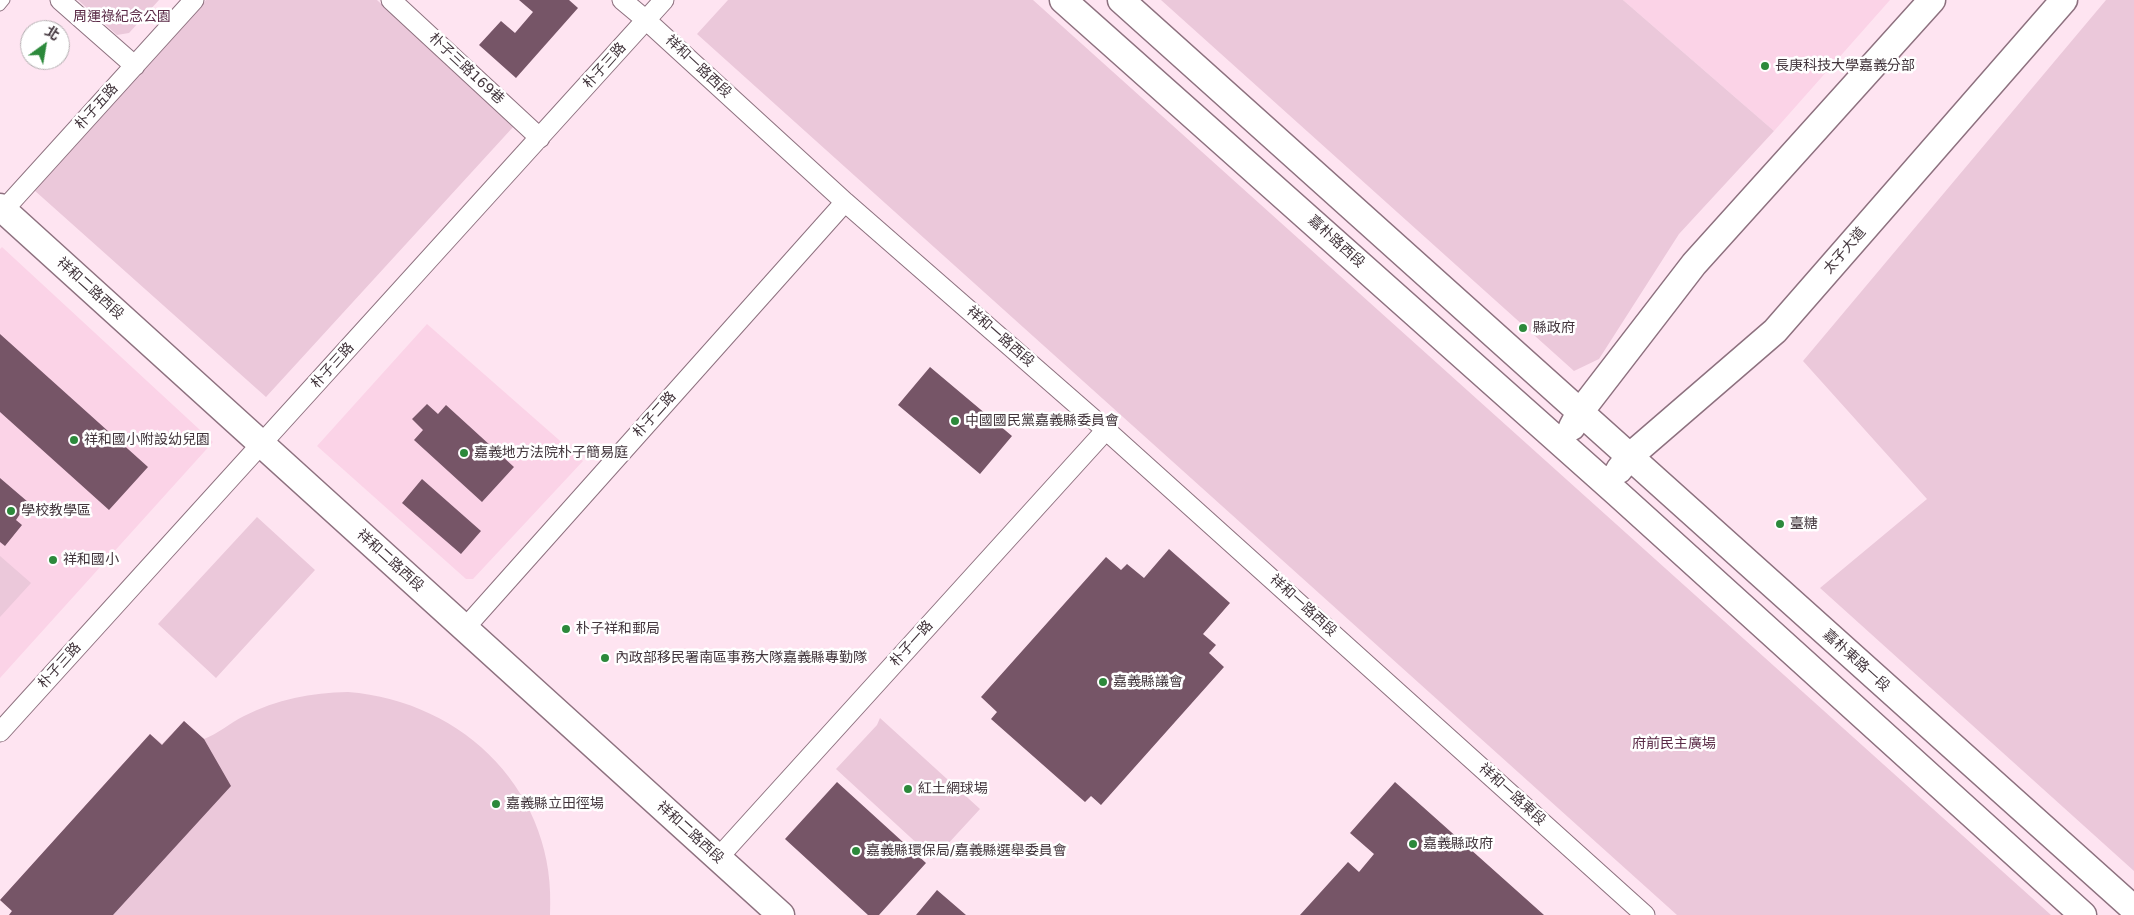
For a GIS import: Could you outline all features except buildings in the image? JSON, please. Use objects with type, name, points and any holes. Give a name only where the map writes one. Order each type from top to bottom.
[{"type":"main road","name":"嘉朴路西段","points":[[1064,0],[1608,485]]},
{"type":"main road","points":[[1121,0],[1580,412]]},
{"type":"main road","points":[[1562,444],[1580,412],[1694,264],[1932,0]]},
{"type":"main road","name":"太子大道","points":[[1608,485],[1629,457],[1775,331],[2064,0]]},
{"type":"main road","name":"祥和二路西段","points":[[1,210],[781,915]]},
{"type":"main road","name":"嘉朴東路一段","points":[[1580,412],[2134,909]]},
{"type":"main road","points":[[1608,485],[2084,915]]},
{"type":"street","points":[[60,0],[135,66]]},
{"type":"street","name":"朴子五路","points":[[1,210],[194,0]]},
{"type":"street","name":"朴子三路169巷","points":[[391,0],[540,138]]},
{"type":"street","name":"祥和一路西段","points":[[622,0],[845,202],[1106,430],[1378,674]]},
{"type":"street","name":"朴子三路","points":[[0,732],[664,0]]},
{"type":"street","name":"朴子二路","points":[[464,628],[845,202]]},
{"type":"street","name":"朴子一路","points":[[718,858],[1106,430]]},
{"type":"street","name":"祥和一路東段","points":[[1378,674],[1645,915]]},
{"type":"lane","points":[[0,6],[5,0]]},
{"type":"shaded area","name":"長庚科技大學嘉義分部","points":[[1623,0],[1890,0],[1774,131]]},
{"type":"shaded area","name":"祥和國小","points":[[2,247],[213,442],[0,678],[0,249]]},
{"type":"shaded area","points":[[427,324],[583,461],[473,579],[466,579],[317,446]]},
{"type":"green space","name":"周運祿紀念公園","points":[[78,0],[159,0],[129,33],[117,35]]},
{"type":"green space","points":[[206,0],[377,0],[514,126],[266,397],[34,190]]},
{"type":"green space","name":"府前民主廣場","points":[[728,0],[1033,0],[2051,915],[1677,915],[697,34]]},
{"type":"green space","points":[[1161,0],[1623,0],[1774,131],[1679,234],[1599,359],[1574,371]]},
{"type":"green space","points":[[2106,0],[2134,0],[2134,871],[1820,588],[1927,499],[1803,361]]},
{"type":"green space","points":[[257,517],[315,570],[216,678],[158,624]]},
{"type":"green space","points":[[0,556],[31,583],[0,617]]},
{"type":"green space","points":[[348,692],[391,699],[430,714],[465,735],[496,762],[520,794],[538,830],[548,871],[550,915],[9,915],[12,911],[0,900],[150,734],[162,744],[184,721],[204,739],[244,716],[269,705],[294,698]]},
{"type":"green space","name":"紅土網球場","points":[[880,718],[980,809],[934,859],[836,769],[877,725]]},
{"type":"place","name":"長庚科技大學嘉義分部","points":[[1765,66]]},
{"type":"place","name":"縣政府","points":[[1523,328]]},
{"type":"place","name":"中國國民黨嘉義縣委員會","points":[[955,421]]},
{"type":"place","name":"祥和國小附設幼兒園","points":[[74,440]]},
{"type":"place","name":"嘉義地方法院朴子簡易庭","points":[[464,453]]},
{"type":"place","name":"學校教學區","points":[[11,511]]},
{"type":"place","name":"臺糖","points":[[1780,524]]},
{"type":"place","name":"祥和國小","points":[[53,560]]},
{"type":"place","name":"朴子祥和郵局","points":[[566,629]]},
{"type":"place","name":"內政部移民署南區事務大隊嘉義縣專勤隊","points":[[605,658]]},
{"type":"place","name":"嘉義縣議會","points":[[1103,682]]},
{"type":"place","name":"紅土網球場","points":[[908,789]]},
{"type":"place","name":"嘉義縣立田徑場","points":[[496,804]]},
{"type":"place","name":"嘉義縣政府","points":[[1413,844]]},
{"type":"place","name":"嘉義縣環保局/嘉義縣選舉委員會","points":[[856,851]]}]
